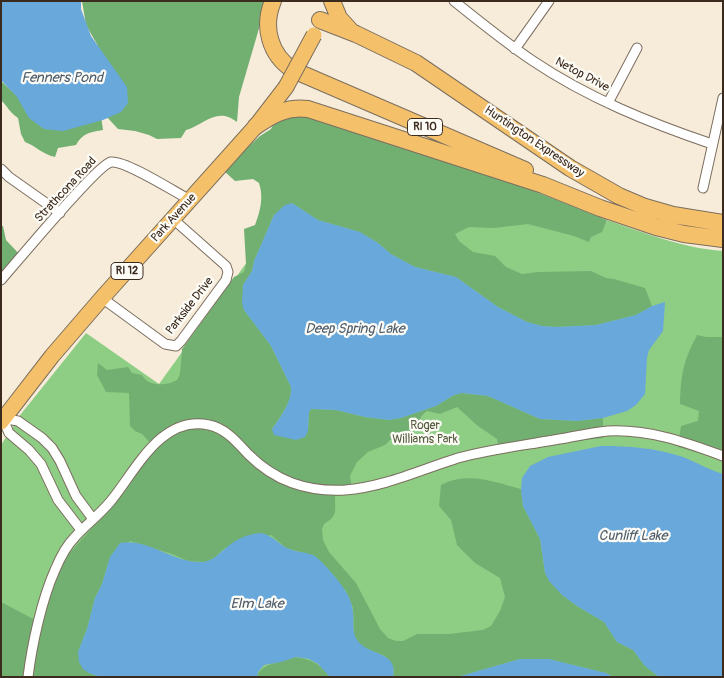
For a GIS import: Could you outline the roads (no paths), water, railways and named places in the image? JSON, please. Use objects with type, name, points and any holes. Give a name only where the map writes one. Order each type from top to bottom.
[{"type":"highway","name":"RI 10","points":[[273,1],[268,20],[270,40],[280,59],[294,70],[488,153],[627,217],[684,234],[723,239]]},
{"type":"highway","points":[[332,1],[339,18],[356,34]]},
{"type":"highway","points":[[317,28],[356,34]]},
{"type":"highway","name":"Huntington Expressway","points":[[356,34],[423,67],[570,168],[613,193],[659,212],[723,223]]},
{"type":"highway","points":[[256,126],[281,111],[292,108],[308,109],[543,185],[627,217]]},
{"type":"main road","name":"Park Avenue","points":[[2,419],[52,356],[102,298],[256,126],[286,87],[317,28],[327,1]]},
{"type":"street","name":"Netop Drive","points":[[454,1],[515,49],[576,88],[676,132],[712,144]]},
{"type":"street","points":[[515,49],[548,1]]},
{"type":"street","points":[[608,103],[637,48]]},
{"type":"street","points":[[703,188],[722,101]]},
{"type":"street","name":"Strathcona Road","points":[[1,280],[60,213],[104,166],[111,162],[124,164],[190,200]]},
{"type":"street","points":[[1,169],[9,177],[60,213]]},
{"type":"street","name":"Parkside Drive","points":[[102,298],[165,344],[176,346],[181,341],[226,280],[228,272],[226,266],[173,219]]},
{"type":"street","points":[[2,419],[18,421],[42,438],[52,448],[60,460],[76,496],[93,519]]},
{"type":"street","points":[[2,419],[9,432],[41,464],[58,500],[81,530]]},
{"type":"street","points":[[28,677],[51,580],[64,551],[81,530],[111,501],[156,442],[174,430],[192,424],[204,424],[219,428],[275,476],[297,485],[318,490],[348,490],[374,486],[468,456],[608,431],[653,434],[723,456]]},
{"type":"water","name":"Fenners Pond","points":[[1,1],[81,1],[81,9],[91,36],[127,87],[128,103],[121,112],[103,120],[63,131],[44,129],[29,118],[17,97],[1,80]]},
{"type":"water","name":"Deep Spring Lake","points":[[292,203],[318,220],[360,232],[391,254],[415,267],[456,277],[498,307],[527,322],[542,326],[596,325],[636,315],[652,306],[665,302],[663,331],[649,350],[647,358],[645,394],[636,405],[627,411],[603,418],[577,421],[540,419],[488,396],[462,393],[454,395],[436,406],[401,418],[389,420],[365,417],[336,410],[311,409],[309,412],[308,431],[305,437],[296,440],[274,435],[272,429],[288,404],[291,387],[271,346],[244,310],[242,303],[243,285],[252,271],[254,261],[274,215],[285,205]]},
{"type":"water","name":"Cunliff Lake","points":[[601,446],[663,451],[683,457],[723,474],[723,677],[659,677],[645,666],[633,650],[617,642],[604,622],[562,595],[549,581],[545,573],[540,539],[523,506],[522,478],[530,466],[548,457]]},
{"type":"water","name":"Elm Lake","points":[[261,533],[290,549],[313,555],[325,566],[344,588],[349,597],[352,604],[354,632],[357,640],[368,649],[387,658],[391,662],[394,669],[393,677],[330,677],[318,664],[309,659],[296,657],[264,665],[258,672],[257,677],[100,677],[83,669],[79,662],[78,652],[110,557],[120,543],[141,544],[182,559],[203,562],[213,559],[238,540],[251,534]]},
{"type":"water","points":[[520,659],[549,659],[606,673],[613,677],[457,677]]},
{"type":"park label","name":"Roger Williams Park","points":[[425,433]]}]
